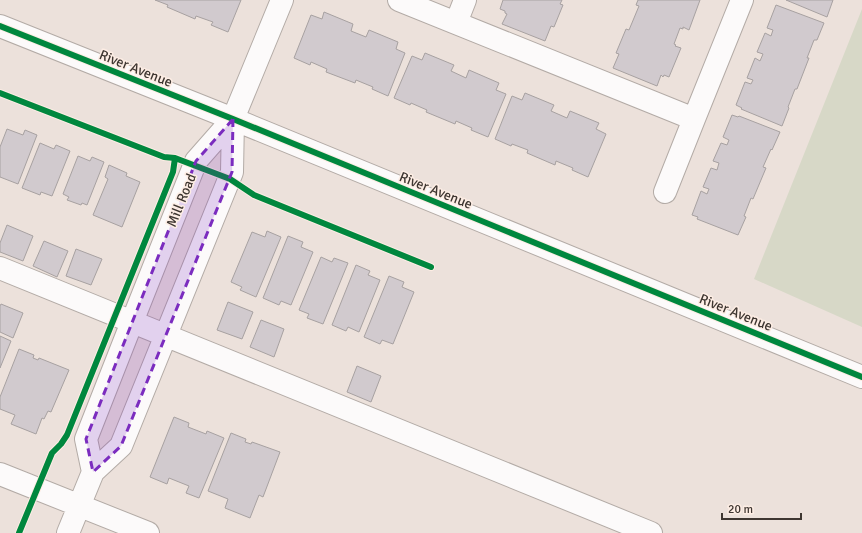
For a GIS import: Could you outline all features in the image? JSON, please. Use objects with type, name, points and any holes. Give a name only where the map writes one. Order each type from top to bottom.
[{"type":"street","points":[[68,533],[93,472],[121,446],[232,172],[233,119],[282,0]]},
{"type":"street","points":[[399,0],[694,119]]},
{"type":"street","points":[[456,23],[465,0]]},
{"type":"street","points":[[665,192],[742,0]]},
{"type":"street","name":"River Avenue","points":[[0,26],[233,119],[862,377]]},
{"type":"street","name":"Mill Road","points":[[93,472],[86,439],[132,322],[196,161],[233,119]]},
{"type":"street","points":[[0,268],[650,533]]},
{"type":"street","points":[[0,474],[148,533]]},
{"type":"highlighted area","points":[[233,119],[232,172],[121,446],[93,472],[86,439],[196,161]]},
{"type":"green space","points":[[862,9],[862,327],[754,279]]},
{"type":"building","points":[[155,0],[241,0],[228,32],[211,25],[213,22],[196,16],[195,19]]},
{"type":"building","points":[[503,0],[562,0],[560,4],[563,5],[554,27],[551,26],[545,41],[502,24],[507,14],[505,11],[500,9]]},
{"type":"building","points":[[638,0],[700,0],[689,30],[683,27],[683,29],[680,28],[674,44],[676,45],[675,46],[681,48],[669,77],[664,75],[663,77],[661,75],[657,86],[613,68],[619,54],[616,53],[626,29],[629,30],[639,6],[636,5]]},
{"type":"building","points":[[786,0],[833,0],[827,17]]},
{"type":"building","points":[[776,5],[824,23],[817,40],[814,40],[807,58],[809,58],[797,89],[795,89],[782,126],[741,109],[742,108],[736,105],[745,82],[751,84],[753,80],[747,78],[755,58],[760,61],[763,54],[757,52],[765,33],[771,36],[773,30],[767,28]]},
{"type":"building","points":[[324,12],[353,24],[351,31],[366,37],[369,30],[398,42],[396,49],[405,53],[388,96],[372,89],[373,87],[356,80],[355,83],[326,72],[327,69],[311,62],[310,65],[294,58],[311,15],[322,19]]},
{"type":"building","points":[[425,53],[454,65],[451,71],[466,78],[469,70],[499,83],[496,90],[506,94],[488,137],[471,130],[472,128],[456,121],[455,124],[426,112],[427,110],[411,103],[410,105],[394,98],[412,56],[422,60]]},
{"type":"building","points":[[525,93],[554,105],[551,111],[567,118],[570,111],[599,123],[596,129],[606,134],[588,177],[572,170],[573,168],[556,161],[555,165],[527,153],[528,150],[512,144],[511,146],[495,139],[512,96],[522,100]]},
{"type":"building","points":[[732,115],[739,116],[780,132],[763,167],[766,168],[753,199],[751,198],[744,216],[746,217],[738,235],[697,219],[698,217],[692,215],[701,191],[707,194],[709,189],[703,187],[711,168],[717,170],[719,163],[713,161],[721,143],[727,145],[729,140],[723,137]]},
{"type":"building","points":[[7,129],[23,135],[25,130],[37,135],[18,184],[0,177],[0,147]]},
{"type":"building","points":[[40,143],[54,149],[56,145],[70,151],[52,196],[41,192],[40,195],[22,188]]},
{"type":"building","points":[[78,156],[90,161],[92,157],[104,162],[87,205],[82,203],[81,205],[67,200],[69,197],[63,194]]},
{"type":"building","points":[[109,165],[127,173],[126,176],[140,182],[122,227],[93,215],[108,179],[105,177]]},
{"type":"building","points":[[7,225],[33,236],[23,261],[0,252],[0,243]]},
{"type":"building","points":[[267,231],[281,237],[256,297],[240,290],[242,287],[231,282],[252,232],[265,237]]},
{"type":"building","points":[[288,236],[303,242],[301,247],[313,252],[291,305],[281,301],[279,305],[263,298]]},
{"type":"building","points":[[44,241],[68,251],[57,277],[33,266]]},
{"type":"building","points":[[76,249],[102,259],[91,285],[66,276]]},
{"type":"building","points":[[321,257],[332,262],[334,258],[348,263],[323,324],[307,318],[309,314],[299,310]]},
{"type":"building","points":[[356,265],[370,271],[368,275],[380,280],[359,332],[348,327],[346,331],[332,325]]},
{"type":"building","points":[[389,276],[404,282],[402,287],[414,292],[393,344],[382,340],[380,344],[364,337]]},
{"type":"building","points":[[228,302],[253,312],[242,339],[217,330]]},
{"type":"building","points":[[1,304],[23,313],[13,338],[0,332]]},
{"type":"building","points":[[261,320],[284,329],[274,357],[250,347]]},
{"type":"building","points":[[0,336],[11,341],[0,368]]},
{"type":"building","points":[[19,349],[34,355],[33,358],[38,360],[39,358],[69,370],[51,412],[48,411],[44,419],[42,418],[36,434],[11,424],[15,415],[0,409],[0,397]]},
{"type":"building","points":[[357,366],[381,376],[371,402],[347,392]]},
{"type":"building","points":[[174,417],[189,423],[188,427],[206,434],[207,431],[224,438],[199,498],[186,493],[189,486],[169,478],[167,484],[150,477]]},
{"type":"building","points":[[231,433],[246,439],[245,442],[251,444],[252,442],[280,452],[263,497],[259,495],[250,518],[225,508],[228,499],[208,491]]},
{"type":"cycle path","points":[[0,26],[233,119],[862,377]]},
{"type":"cycle path","points":[[0,93],[164,157],[175,158],[230,179],[254,195],[431,267]]},
{"type":"cycle path","points":[[19,533],[52,453],[67,435],[173,172],[175,158]]}]
